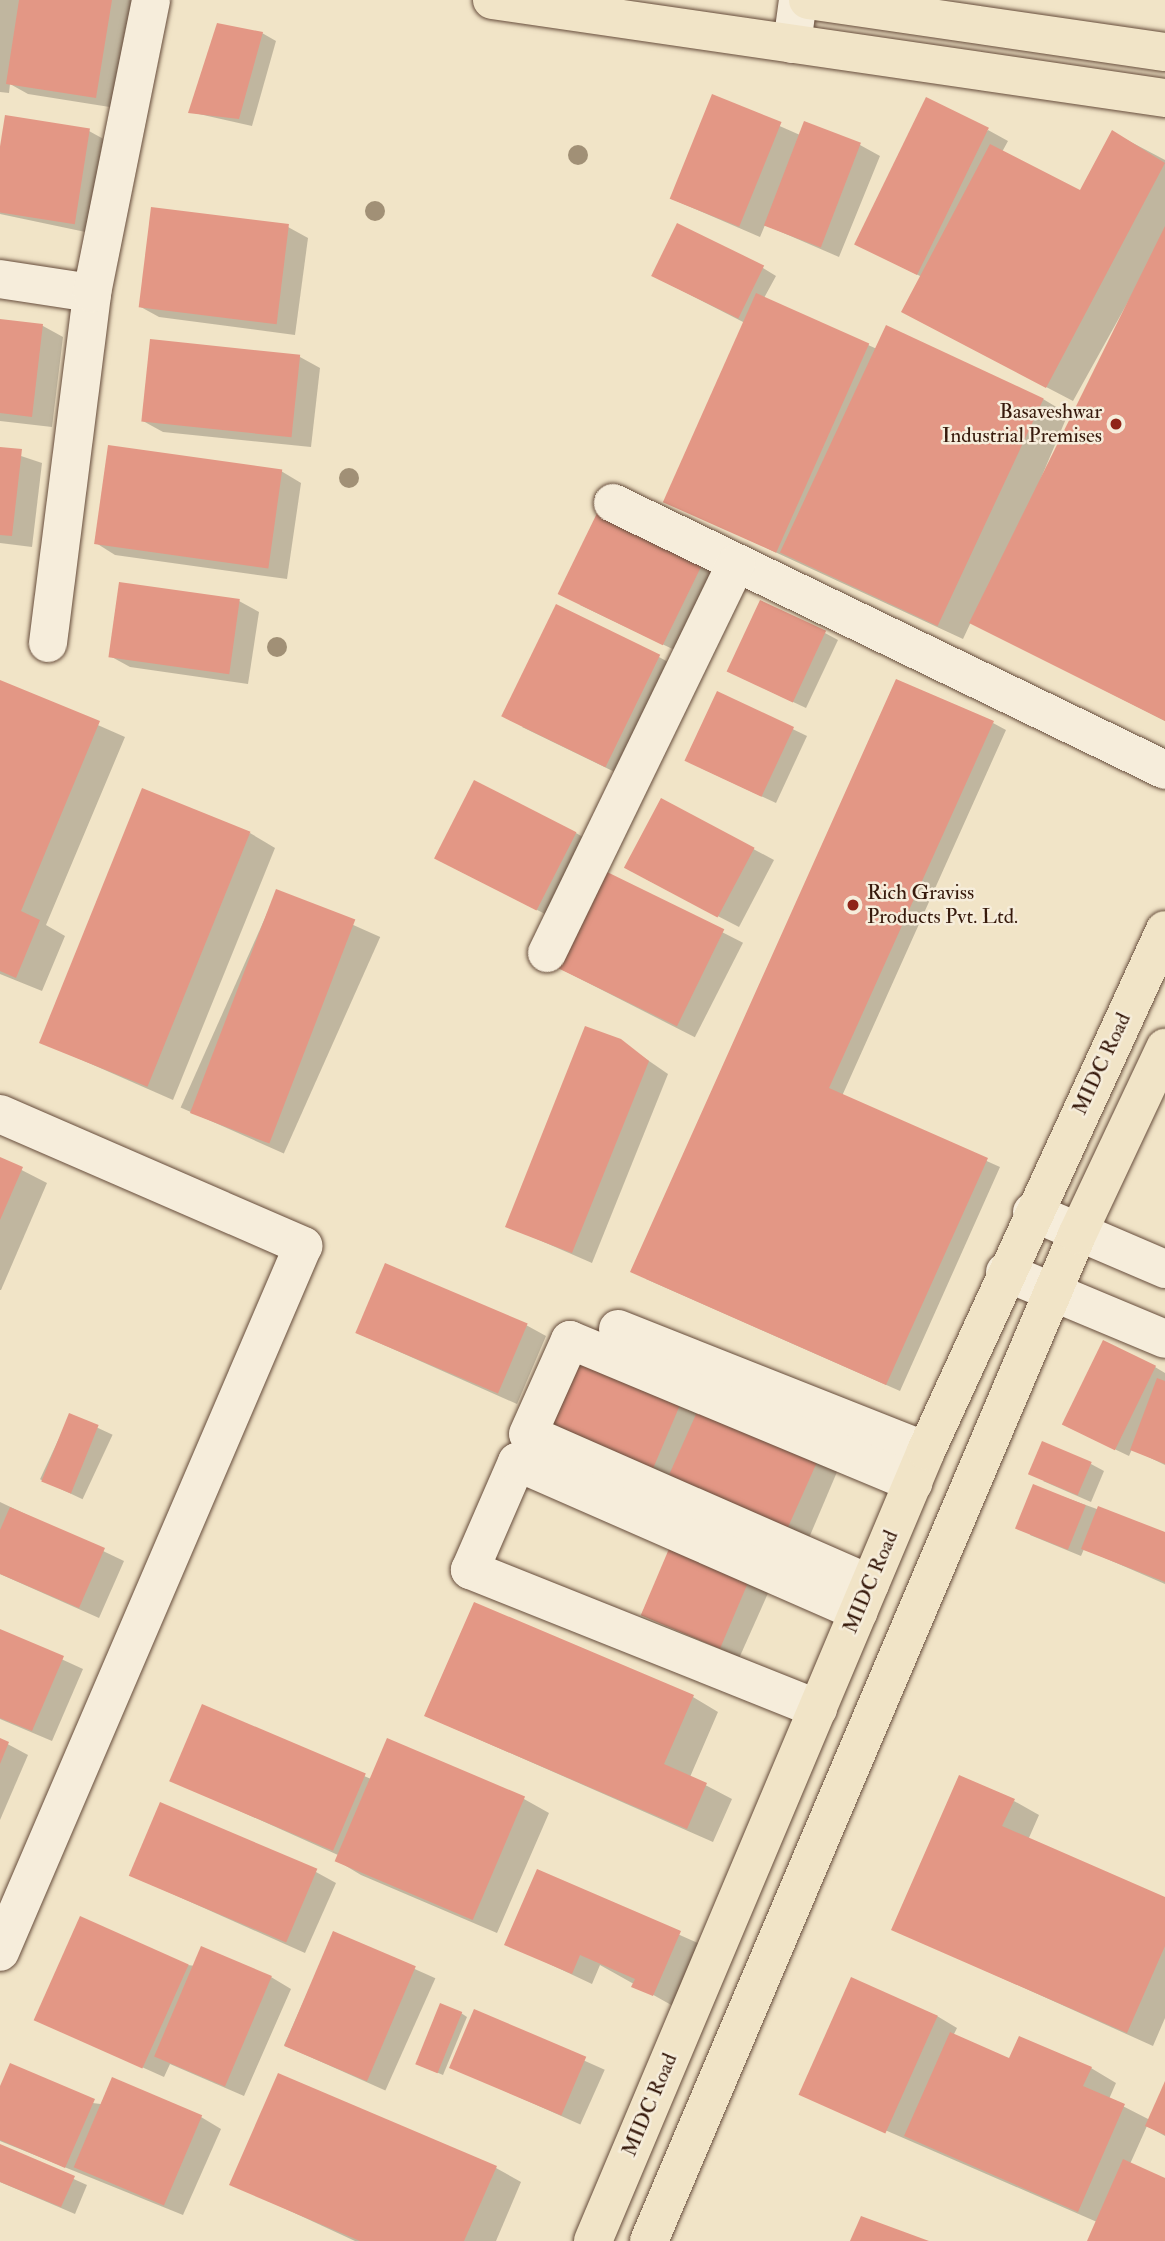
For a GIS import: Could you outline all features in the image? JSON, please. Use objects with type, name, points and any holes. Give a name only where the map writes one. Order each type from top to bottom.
[{"type":"main road","points":[[492,0],[1165,98]]},
{"type":"main road","points":[[808,0],[1165,52]]},
{"type":"main road","name":"MIDC Road","points":[[593,2241],[864,1598],[1005,1272],[1165,930]]},
{"type":"main road","points":[[649,2241],[1077,1235],[1165,1048]]},
{"type":"street","points":[[48,643],[92,293],[151,0]]},
{"type":"street","points":[[792,44],[798,0]]},
{"type":"street","points":[[0,279],[92,293]]},
{"type":"street","points":[[613,503],[1165,770]]},
{"type":"street","points":[[547,953],[736,563]]},
{"type":"street","points":[[0,1114],[303,1246],[0,1952]]},
{"type":"street","points":[[1032,1212],[1077,1235],[1165,1269]]},
{"type":"street","points":[[1005,1272],[1165,1339]]},
{"type":"street","points":[[618,1329],[920,1467]]},
{"type":"street","points":[[864,1598],[528,1434],[570,1340],[920,1467]]},
{"type":"street","points":[[818,1709],[470,1570],[517,1462],[864,1598]]},
{"type":"building","points":[[19,0],[112,0],[96,98],[6,84]]},
{"type":"building","points":[[217,23],[263,32],[239,119],[188,113]]},
{"type":"building","points":[[712,94],[782,122],[739,227],[670,199]]},
{"type":"building","points":[[926,97],[989,128],[917,275],[854,244]]},
{"type":"building","points":[[5,115],[90,128],[75,224],[0,212],[0,147]]},
{"type":"building","points":[[804,121],[861,143],[821,247],[764,226]]},
{"type":"building","points":[[1112,130],[1165,163],[1046,388],[901,312],[990,144],[1080,190]]},
{"type":"building","points":[[151,207],[289,224],[277,324],[139,307]]},
{"type":"building","points":[[677,223],[764,266],[738,319],[651,276]]},
{"type":"building","name":"Basaveshwar Industrial Premises","points":[[1165,226],[1165,721],[969,623]]},
{"type":"building","points":[[756,293],[869,343],[776,553],[663,502]]},
{"type":"building","points":[[0,319],[43,324],[32,417],[0,413]]},
{"type":"building","points":[[886,325],[1044,399],[938,626],[780,552]]},
{"type":"building","points":[[150,339],[300,355],[291,437],[141,422]]},
{"type":"building","points":[[108,445],[282,469],[268,569],[94,544]]},
{"type":"building","points":[[0,447],[22,449],[12,536],[0,535]]},
{"type":"building","points":[[601,505],[706,556],[663,645],[558,594]]},
{"type":"building","points":[[119,582],[240,599],[229,674],[108,657]]},
{"type":"building","points":[[760,600],[826,631],[793,702],[727,672]]},
{"type":"building","points":[[556,604],[660,655],[605,767],[501,716]]},
{"type":"building","name":"Rich Graviss Products Pvt. Ltd.","points":[[896,679],[994,721],[829,1088],[988,1158],[886,1385],[630,1272]]},
{"type":"building","points":[[0,680],[100,721],[21,911],[40,920],[16,978],[0,971]]},
{"type":"building","points":[[717,691],[794,727],[761,797],[684,761]]},
{"type":"building","points":[[474,780],[576,832],[537,911],[434,858]]},
{"type":"building","points":[[142,788],[250,832],[147,1087],[39,1043]]},
{"type":"building","points":[[661,798],[755,848],[718,918],[624,868]]},
{"type":"building","points":[[603,870],[724,929],[677,1026],[556,967]]},
{"type":"building","points":[[276,889],[355,919],[269,1144],[190,1113]]},
{"type":"building","points":[[585,1026],[621,1039],[649,1061],[572,1253],[505,1227]]},
{"type":"building","points":[[0,1157],[23,1167],[0,1220]]},
{"type":"building","points":[[385,1263],[528,1324],[498,1394],[355,1333]]},
{"type":"building","points":[[1103,1340],[1156,1366],[1115,1450],[1062,1424]]},
{"type":"building","points":[[578,1356],[682,1400],[649,1477],[545,1433]]},
{"type":"building","points":[[1157,1378],[1165,1381],[1165,1464],[1130,1450]]},
{"type":"building","points":[[701,1403],[820,1456],[783,1538],[664,1485]]},
{"type":"building","points":[[69,1413],[99,1425],[71,1494],[41,1482]]},
{"type":"building","points":[[1042,1441],[1092,1462],[1078,1495],[1028,1474]]},
{"type":"building","points":[[1033,1484],[1086,1505],[1068,1550],[1015,1529]]},
{"type":"building","points":[[1098,1506],[1165,1532],[1165,1582],[1081,1549]]},
{"type":"building","points":[[10,1507],[105,1548],[79,1608],[0,1574],[0,1530]]},
{"type":"building","points":[[674,1537],[753,1571],[720,1649],[641,1615]]},
{"type":"building","points":[[474,1602],[694,1695],[664,1764],[707,1783],[687,1829],[424,1716]]},
{"type":"building","points":[[0,1629],[64,1656],[32,1731],[0,1718]]},
{"type":"building","points":[[202,1704],[366,1774],[333,1851],[169,1781]]},
{"type":"building","points":[[0,1738],[9,1742],[0,1764]]},
{"type":"building","points":[[387,1738],[525,1797],[473,1920],[335,1861]]},
{"type":"building","points":[[959,1775],[1015,1799],[1002,1826],[1165,1897],[1165,1946],[1127,2033],[891,1930]]},
{"type":"building","points":[[160,1802],[317,1869],[286,1942],[129,1876]]},
{"type":"building","points":[[537,1869],[681,1931],[653,1996],[631,1987],[635,1979],[580,1955],[572,1974],[504,1945]]},
{"type":"building","points":[[80,1916],[189,1964],[142,2069],[34,2020]]},
{"type":"building","points":[[333,1931],[416,1966],[367,2081],[284,2046]]},
{"type":"building","points":[[201,1946],[272,1976],[225,2087],[154,2056]]},
{"type":"building","points":[[851,1977],[938,2016],[885,2133],[799,2095]]},
{"type":"building","points":[[440,2003],[462,2012],[438,2073],[415,2064]]},
{"type":"building","points":[[474,2009],[586,2057],[561,2116],[449,2068]]},
{"type":"building","points":[[950,2032],[1009,2058],[1019,2036],[1092,2067],[1083,2086],[1125,2104],[1078,2212],[904,2136]]},
{"type":"building","points":[[10,2063],[95,2099],[65,2168],[0,2140],[0,2086]]},
{"type":"building","points":[[278,2073],[497,2166],[464,2241],[360,2241],[229,2185]]},
{"type":"building","points":[[112,2077],[202,2115],[164,2206],[74,2167]]},
{"type":"building","points":[[1165,2081],[1165,2135],[1145,2126]]},
{"type":"building","points":[[0,2144],[75,2176],[61,2207],[0,2182]]},
{"type":"building","points":[[1123,2159],[1165,2178],[1165,2241],[1087,2241]]},
{"type":"building","points":[[861,2216],[929,2241],[850,2241]]},
{"type":"place","name":"Basaveshwar Industrial Premises","points":[[1116,424]]},
{"type":"place","name":"Rich Graviss Products Pvt. Ltd.","points":[[853,905]]}]
